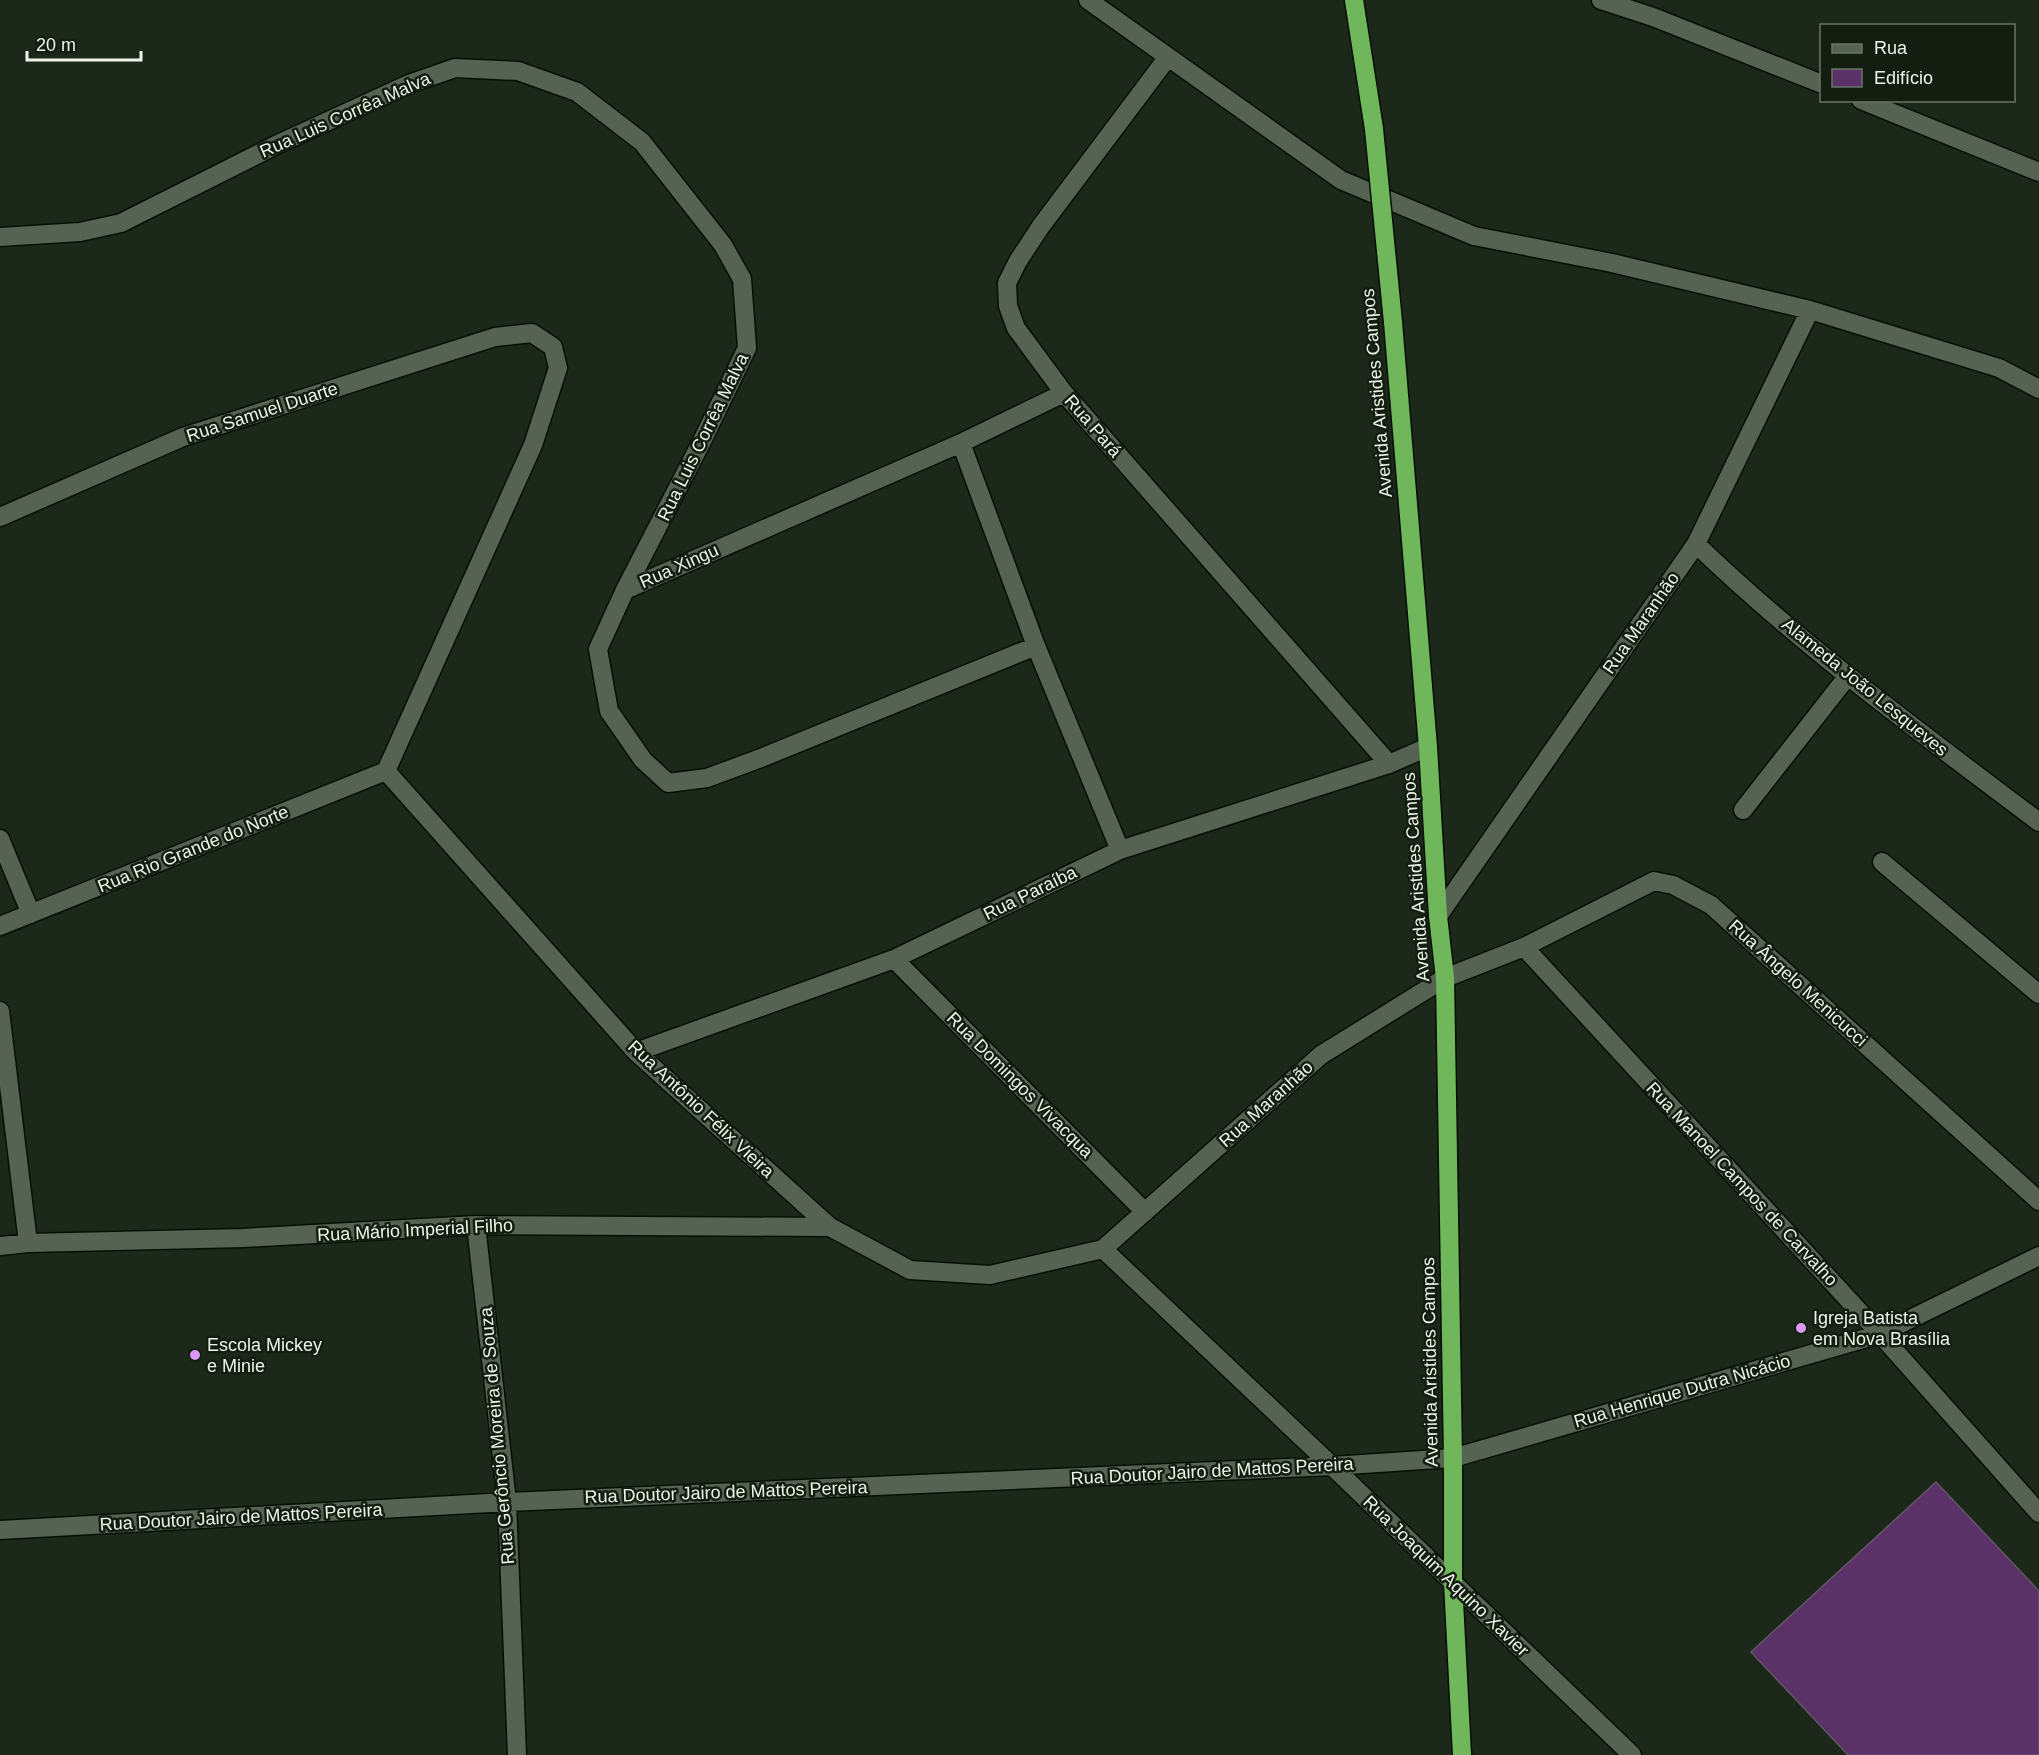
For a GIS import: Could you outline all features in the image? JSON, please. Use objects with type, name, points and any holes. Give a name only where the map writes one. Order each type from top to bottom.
[{"type":"highway","name":"Avenida Aristides Campos","points":[[1354,0],[1374,129],[1393,322],[1428,747],[1438,916],[1445,978],[1453,1582],[1462,1755]]},
{"type":"street","points":[[1088,0],[1341,180],[1474,236],[1612,263],[1810,310],[1999,368],[2039,388]]},
{"type":"street","points":[[1601,0],[1653,17],[1820,84]]},
{"type":"street","name":"Rua Pará","points":[[1168,57],[1041,226],[1018,261],[1007,283],[1008,306],[1016,328],[1064,393],[1389,764]]},
{"type":"street","name":"Rua Luis Corrêa Malva","points":[[0,237],[80,232],[121,223],[317,126],[409,84],[455,68],[518,71],[577,92],[642,142],[723,245],[742,279],[747,348],[625,590]]},
{"type":"street","points":[[1867,102],[2039,172]]},
{"type":"street","name":"Rua Maranhão","points":[[1438,916],[1696,544],[1810,310]]},
{"type":"street","name":"Rua Samuel Duarte","points":[[0,517],[183,437],[495,337],[532,333],[553,347],[558,368],[534,445],[386,771]]},
{"type":"street","name":"Rua Xingu","points":[[1036,646],[708,778],[668,783],[643,760],[609,711],[598,649],[625,590],[961,443],[1064,393]]},
{"type":"street","points":[[961,443],[1036,646],[1120,850]]},
{"type":"street","name":"Alameda João Lesqueves","points":[[1696,544],[1847,677],[2039,822]]},
{"type":"street","points":[[1743,810],[1847,677]]},
{"type":"street","name":"Rua Paraíba","points":[[636,1052],[894,959],[1120,850],[1389,764],[1428,747]]},
{"type":"street","name":"Rua Rio Grande do Norte","points":[[0,926],[386,771]]},
{"type":"street","name":"Rua Antônio Félix Vieira","points":[[386,771],[636,1052],[830,1227],[910,1270],[990,1275],[1103,1249]]},
{"type":"street","points":[[0,839],[31,914]]},
{"type":"street","points":[[1882,862],[2039,994]]},
{"type":"street","name":"Rua Ângelo Menicucci","points":[[1524,947],[1654,881],[1673,885],[1711,905],[2039,1201]]},
{"type":"street","points":[[1445,978],[1524,947]]},
{"type":"street","name":"Rua Manoel Campos de Carvalho","points":[[1524,947],[1880,1334],[2039,1513]]},
{"type":"street","name":"Rua Domingos Vivacqua","points":[[894,959],[1145,1212]]},
{"type":"street","name":"Rua Maranhão","points":[[1103,1249],[1321,1055],[1445,978]]},
{"type":"street","points":[[0,1011],[28,1243]]},
{"type":"street","name":"Rua Mário Imperial Filho","points":[[0,1246],[28,1243],[243,1238],[476,1225],[830,1227]]},
{"type":"street","name":"Rua Gerôncio Moreira de Souza","points":[[476,1225],[507,1502],[517,1755]]},
{"type":"street","name":"Rua Joaquim Aquino Xavier","points":[[1103,1249],[1632,1755]]},
{"type":"street","name":"Rua Henrique Dutra Nicácio","points":[[1453,1458],[1880,1334],[2039,1256]]},
{"type":"street","name":"Rua Doutor Jairo de Mattos Pereira","points":[[0,1530],[507,1502],[1332,1466],[1453,1458]]},
{"type":"building","points":[[1936,1482],[2039,1591],[2039,1755],[1848,1755],[1751,1652]]},
{"type":"place","name":"Igreja Batista em Nova Brasília","points":[[1801,1328]]},
{"type":"place","name":"Escola Mickey e Minie","points":[[195,1355]]}]
